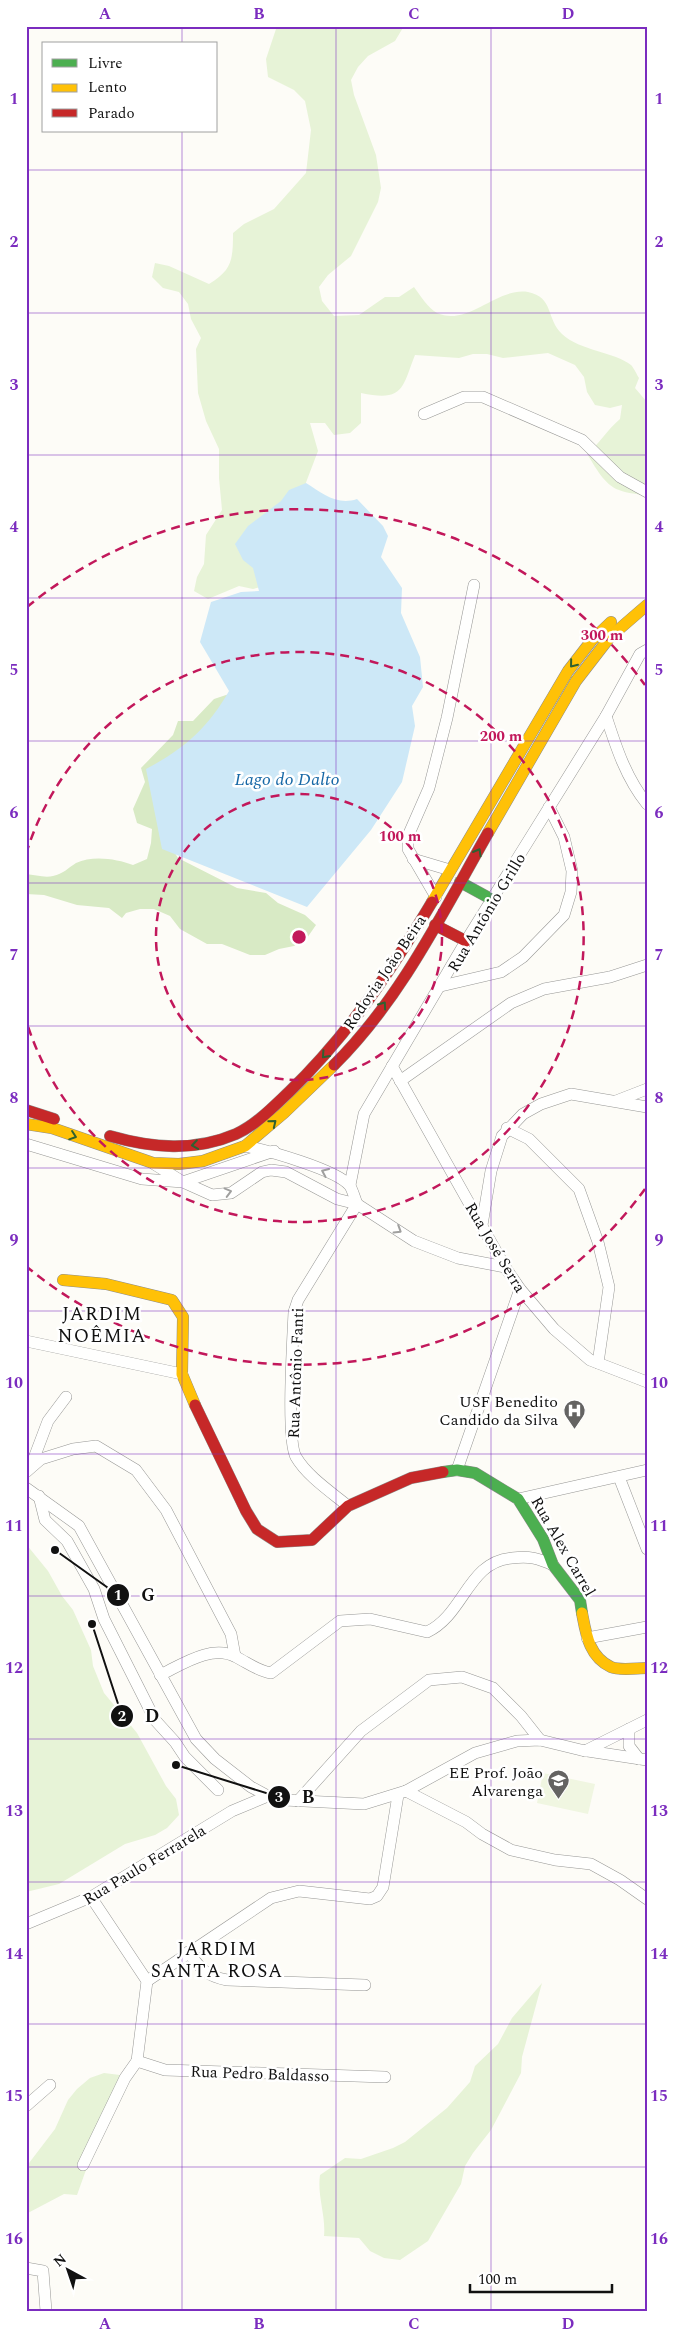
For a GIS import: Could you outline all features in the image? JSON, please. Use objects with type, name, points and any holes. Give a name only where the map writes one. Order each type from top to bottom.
[{"type":"main road","name":"Rodovia João Beira","points":[[26,1110],[141,1146],[169,1149],[203,1145],[237,1134],[273,1107],[304,1079],[356,1020],[397,961],[568,670],[592,640],[618,615],[647,595]]},
{"type":"main road","name":"Rodovia João Beira","points":[[26,1124],[52,1128],[153,1163],[179,1164],[203,1161],[245,1146],[284,1113],[359,1040],[404,975],[435,925],[576,681],[610,638],[647,605]]},
{"type":"main road","points":[[460,882],[493,900]]},
{"type":"main road","points":[[435,925],[466,941]]},
{"type":"main road","points":[[63,1280],[106,1284],[172,1300],[184,1317],[182,1374]]},
{"type":"main road","name":"Rua Alex Carrel","points":[[182,1374],[188,1391],[246,1511],[257,1529],[277,1542],[312,1540],[348,1506],[411,1478],[457,1470],[474,1473],[518,1499],[543,1539],[553,1565],[570,1584],[580,1600],[587,1638],[595,1656],[612,1668],[647,1668]]},
{"type":"street","points":[[424,414],[464,397],[483,397],[582,440],[620,477],[647,492]]},
{"type":"street","points":[[436,896],[408,849],[408,836],[429,788],[447,718],[474,585]]},
{"type":"street","name":"Rua Antônio Grillo","points":[[350,1185],[364,1114],[466,941],[606,716],[640,654],[647,650]]},
{"type":"street","points":[[606,716],[616,750],[635,789],[647,804]]},
{"type":"street","points":[[441,986],[502,972],[523,957],[564,915],[571,892],[572,871],[564,838],[549,808]]},
{"type":"street","points":[[413,859],[450,870]]},
{"type":"street","points":[[400,1081],[511,1003],[544,989],[610,977],[647,965]]},
{"type":"street","name":"Rua José Serra","points":[[392,1066],[504,1267],[520,1289],[554,1329],[590,1360],[647,1382]]},
{"type":"street","points":[[616,1100],[647,1090]]},
{"type":"street","points":[[482,1225],[491,1171],[502,1136],[507,1128],[524,1114],[562,1096],[571,1094],[616,1100],[647,1107]]},
{"type":"street","points":[[507,1128],[529,1139],[579,1189],[598,1242],[609,1287],[598,1363]]},
{"type":"street","points":[[26,1144],[142,1179],[183,1182],[274,1152]]},
{"type":"street","points":[[245,1146],[274,1152],[328,1173],[350,1185],[357,1204]]},
{"type":"street","points":[[153,1163],[183,1182],[212,1195],[231,1193],[262,1172],[272,1170],[286,1172],[337,1199],[357,1204],[414,1241],[458,1258],[504,1267]]},
{"type":"street","name":"Rua Antônio Fanti","points":[[348,1506],[310,1472],[294,1454],[291,1406],[294,1312],[298,1300],[357,1204]]},
{"type":"street","points":[[457,1470],[520,1289]]},
{"type":"street","points":[[26,1342],[182,1374]]},
{"type":"street","points":[[28,1471],[48,1421],[66,1397]]},
{"type":"street","points":[[28,1471],[41,1459],[73,1449],[96,1446],[136,1470],[166,1510],[231,1634],[235,1656]]},
{"type":"street","points":[[518,1499],[647,1470]]},
{"type":"street","points":[[619,1477],[647,1549]]},
{"type":"street","points":[[26,1488],[79,1526],[196,1739],[215,1759],[251,1787],[268,1796],[298,1801],[364,1804],[402,1793],[475,1753],[497,1745],[540,1740],[585,1751],[643,1759]]},
{"type":"street","points":[[38,1496],[45,1520],[67,1540],[80,1562],[97,1596],[104,1619],[155,1720],[189,1762],[218,1790]]},
{"type":"street","points":[[160,1674],[206,1654],[223,1651],[262,1672],[271,1674],[291,1660],[331,1625],[350,1619],[370,1620],[427,1632],[446,1620],[482,1570],[500,1559],[535,1557],[553,1565]]},
{"type":"street","points":[[587,1638],[647,1627]]},
{"type":"street","points":[[298,1801],[361,1731],[429,1680],[462,1677],[493,1688],[521,1716],[540,1740]]},
{"type":"street","points":[[585,1751],[647,1720]]},
{"type":"street","points":[[629,1729],[629,1746],[643,1759]]},
{"type":"street","name":"Rua Paulo Ferrarela","points":[[232,1811],[251,1787]]},
{"type":"street","points":[[402,1793],[466,1822],[482,1834],[510,1850],[555,1860],[591,1864],[620,1880],[647,1899]]},
{"type":"street","points":[[146,1981],[271,1898],[299,1891],[370,1899],[377,1896],[383,1887],[402,1793]]},
{"type":"street","name":"Rua Paulo Ferrarela","points":[[26,1924],[91,1897],[232,1811],[268,1796]]},
{"type":"street","points":[[82,2165],[126,2078],[137,2061],[146,1981],[91,1897]]},
{"type":"street","points":[[188,1952],[204,1972],[212,1977],[227,1980],[366,1985]]},
{"type":"street","name":"Rua Pedro Baldasso","points":[[137,2061],[165,2070],[385,2077]]},
{"type":"street","points":[[26,2106],[50,2085]]},
{"type":"street","points":[[26,2268],[43,2272],[46,2311]]},
{"type":"green space","points":[[277,26],[404,26],[395,41],[368,56],[358,67],[351,80],[354,95],[376,155],[381,188],[378,202],[351,256],[328,275],[319,287],[322,301],[334,316],[359,315],[385,297],[399,297],[414,287],[434,311],[448,316],[460,315],[516,292],[528,292],[536,295],[546,304],[557,328],[569,340],[624,361],[632,366],[639,378],[635,388],[647,402],[647,497],[614,488],[600,475],[587,454],[620,419],[622,405],[610,408],[595,405],[587,392],[584,377],[575,365],[548,353],[503,358],[487,354],[473,354],[459,358],[415,355],[404,384],[394,394],[386,396],[361,393],[361,423],[350,433],[334,435],[325,423],[310,423],[318,451],[267,585],[253,589],[239,586],[208,599],[194,591],[197,577],[204,564],[206,535],[222,510],[219,449],[206,421],[198,393],[196,349],[201,338],[191,319],[188,304],[179,292],[163,288],[152,277],[155,263],[169,266],[209,284],[217,279],[230,263],[233,233],[244,224],[274,209],[306,173],[311,130],[305,101],[294,90],[268,77],[266,59]]},
{"type":"green space","points":[[229,694],[170,845],[178,858],[237,888],[266,893],[278,903],[305,915],[316,925],[307,938],[294,946],[279,949],[265,955],[250,955],[222,944],[207,944],[180,929],[170,916],[154,909],[140,909],[126,913],[122,918],[109,908],[77,905],[44,895],[26,894],[26,874],[43,877],[53,876],[76,863],[90,859],[120,861],[133,865],[147,859],[152,829],[137,823],[133,809],[145,782],[141,768],[173,735],[178,721],[193,721],[214,699]]},
{"type":"green space","points":[[26,1544],[48,1571],[62,1596],[73,1610],[91,1650],[93,1666],[104,1693],[137,1733],[166,1786],[176,1799],[179,1815],[167,1828],[155,1835],[125,1844],[59,1884],[26,1892]]},
{"type":"green space","points":[[543,1773],[595,1784],[588,1814],[537,1803]]},
{"type":"green space","points":[[542,1983],[522,2057],[521,2073],[491,2130],[465,2166],[461,2184],[428,2241],[400,2260],[384,2258],[370,2251],[359,2238],[324,2236],[319,2183],[320,2175],[345,2158],[361,2159],[405,2142],[447,2108],[470,2082],[475,2066],[498,2044],[512,2018]]},
{"type":"green space","points":[[104,2073],[120,2075],[77,2195],[64,2194],[26,2214],[26,2167],[55,2129],[68,2100],[77,2089],[90,2078]]},
{"type":"water","name":"Lago do Dalto","points":[[306,483],[336,500],[350,501],[357,499],[383,526],[388,536],[381,557],[402,588],[401,613],[420,657],[423,687],[412,706],[415,726],[402,782],[371,830],[307,907],[162,849],[146,769],[172,754],[204,727],[229,691],[200,642],[211,602],[241,592],[259,591],[253,568],[243,560],[235,544],[248,526],[281,501],[289,490]]},
{"type":"traffic: fast","points":[[460,882],[493,900]]},
{"type":"traffic: fast","points":[[443,1472],[457,1470],[475,1473],[518,1499],[543,1539],[553,1565],[580,1600],[582,1613]]},
{"type":"traffic: slow","points":[[488,833],[576,681],[610,637],[647,605]]},
{"type":"traffic: slow","points":[[432,902],[568,671],[592,640],[611,622]]},
{"type":"traffic: slow","points":[[26,1124],[52,1128],[153,1163],[179,1164],[203,1161],[245,1146],[284,1113],[334,1065]]},
{"type":"traffic: slow","points":[[63,1280],[106,1284],[172,1300],[183,1317],[182,1374],[195,1405]]},
{"type":"traffic: slow","points":[[582,1613],[585,1629],[593,1651],[604,1663],[619,1669],[647,1668]]},
{"type":"traffic: jam","points":[[334,1065],[358,1040],[400,984],[437,924],[488,833]]},
{"type":"traffic: jam","points":[[110,1136],[157,1145],[189,1146],[220,1140],[236,1134],[257,1121],[310,1071],[349,1025],[401,953],[432,902]]},
{"type":"traffic: jam","points":[[435,925],[466,941]]},
{"type":"traffic: jam","points":[[26,1110],[54,1119]]},
{"type":"traffic: jam","points":[[195,1405],[246,1511],[257,1529],[277,1542],[312,1540],[348,1506],[411,1478],[443,1472]]},
{"type":"place","name":"USF Benedito Candido da Silva","points":[[574,1429]]},
{"type":"place","name":"G","points":[[55,1550]]},
{"type":"place","name":"D","points":[[92,1624]]},
{"type":"place","name":"B","points":[[176,1765]]},
{"type":"place","name":"EE Prof. João Alvarenga","points":[[559,1800]]},
{"type":"district","name":"JARDIM NOÊMIA","points":[[102,1324]]},
{"type":"district","name":"JARDIM SANTA ROSA","points":[[217,1959]]}]
